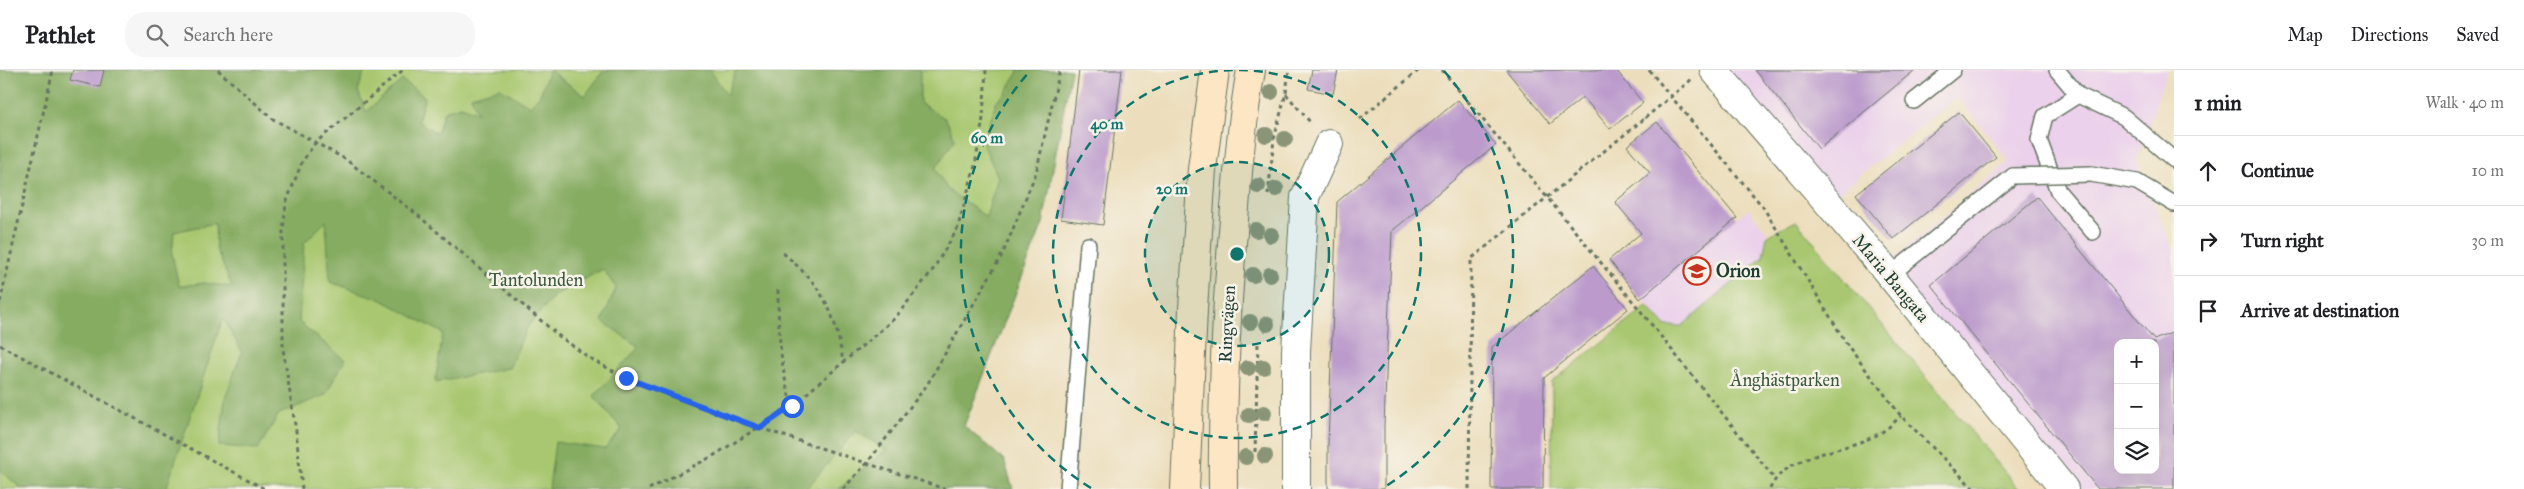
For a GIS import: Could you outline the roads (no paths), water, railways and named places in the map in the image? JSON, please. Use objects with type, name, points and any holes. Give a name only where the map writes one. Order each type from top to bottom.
[{"type":"main road","name":"Ringvägen","points":[[1185,489],[1192,309],[1202,179],[1215,70]]},
{"type":"main road","name":"Ringvägen","points":[[1223,489],[1222,408],[1227,304],[1242,119],[1251,70]]},
{"type":"street","name":"Maria Bangata","points":[[1703,74],[1890,275],[2064,489]]},
{"type":"street","points":[[1296,489],[1296,351],[1305,198],[1329,144]]},
{"type":"lane","points":[[1914,102],[1953,70]]},
{"type":"lane","points":[[2057,70],[2078,96],[2124,117],[2174,160]]},
{"type":"lane","points":[[2078,96],[2045,116],[2039,140],[2058,191],[2093,232]]},
{"type":"lane","points":[[1890,275],[2013,176],[2091,174],[2138,182],[2174,204]]},
{"type":"lane","points":[[1068,489],[1088,244]]},
{"type":"place","name":"Orion","points":[[1697,271]]},
{"type":"park label","name":"Tantolunden","points":[[536,280]]},
{"type":"park label","name":"Ånghästparken","points":[[1785,380]]}]
